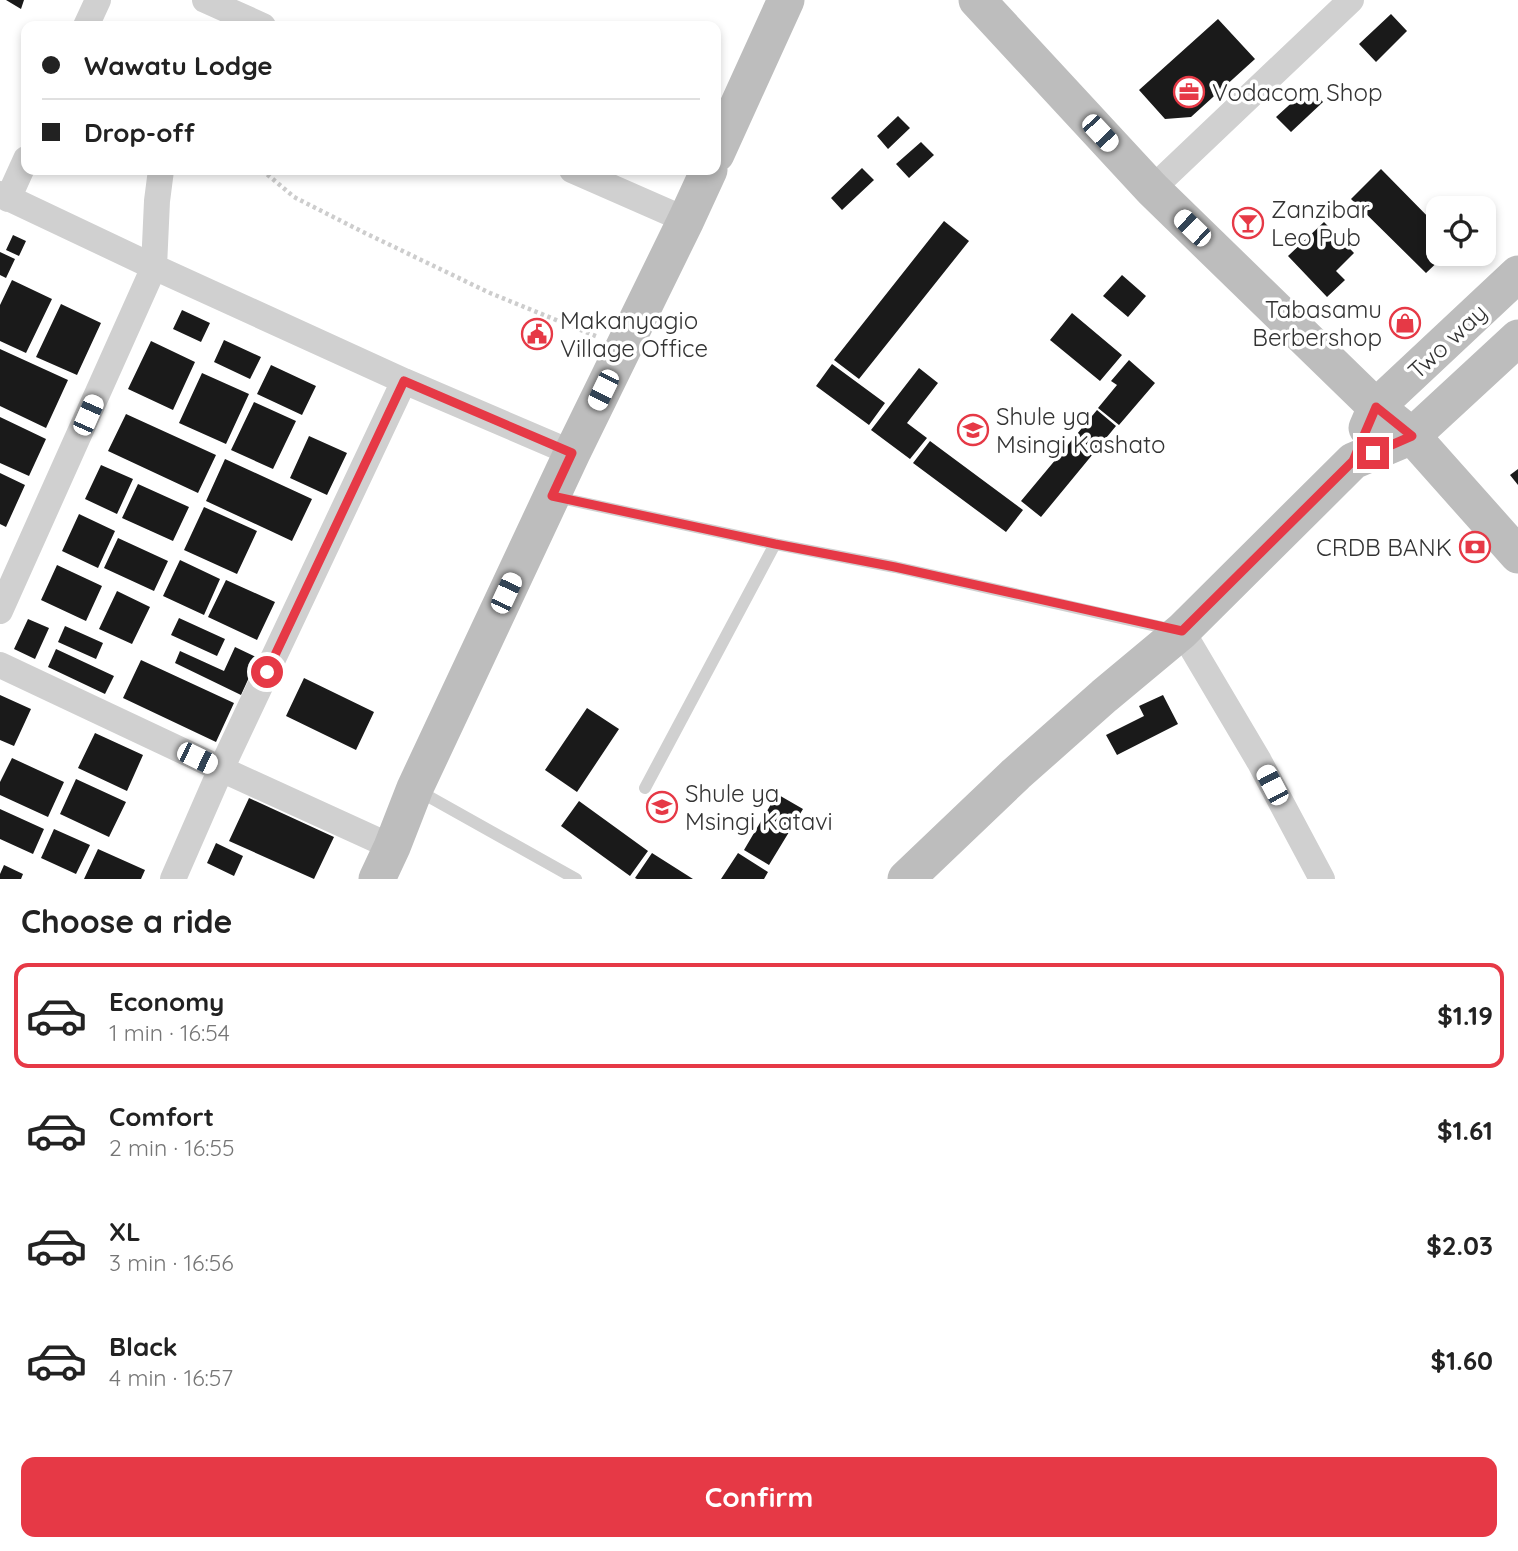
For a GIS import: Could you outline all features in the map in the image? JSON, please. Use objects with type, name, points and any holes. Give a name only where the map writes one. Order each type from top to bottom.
[{"type":"street","points":[[88,21],[98,0]]},
{"type":"street","points":[[721,143],[786,0]]},
{"type":"street","points":[[977,0],[1152,189],[1376,407],[1412,436],[1518,555]]},
{"type":"street","points":[[1152,189],[1352,0]]},
{"type":"street","points":[[215,12],[246,21]]},
{"type":"street","points":[[21,167],[4,196],[404,381],[572,453]]},
{"type":"street","points":[[0,611],[154,267],[160,175]]},
{"type":"street","points":[[583,175],[686,220]]},
{"type":"street","points":[[0,665],[221,769],[385,863],[415,788],[572,453],[707,175]]},
{"type":"street","name":"Two way","points":[[1376,407],[1518,274]]},
{"type":"street","points":[[906,879],[1016,774],[1182,631],[1353,461],[1412,436],[1518,338]]},
{"type":"street","points":[[173,879],[221,769],[404,381]]},
{"type":"street","points":[[1353,461],[1376,407]]},
{"type":"street","points":[[1182,631],[1259,761],[1322,879]]},
{"type":"lane","points":[[552,496],[895,567],[1182,631]]},
{"type":"lane","points":[[645,788],[775,544]]},
{"type":"lane","points":[[415,788],[576,879]]},
{"type":"path","points":[[268,175],[294,197],[363,232],[490,293],[624,347]]},
{"type":"building","points":[[6,0],[24,0],[21,9]]},
{"type":"building","points":[[1391,14],[1407,31],[1376,62],[1359,44]]},
{"type":"building","points":[[1218,19],[1255,59],[1191,117],[1165,119],[1139,90]]},
{"type":"building","points":[[1309,87],[1323,102],[1291,132],[1276,117]]},
{"type":"building","points":[[898,116],[910,128],[888,149],[877,136]]},
{"type":"building","points":[[921,142],[934,155],[909,178],[896,164]]},
{"type":"building","points":[[862,168],[874,180],[842,210],[831,198]]},
{"type":"building","points":[[1381,169],[1426,215],[1426,266],[1433,266],[1426,273],[1351,199]]},
{"type":"building","points":[[944,221],[969,241],[859,379],[834,360]]},
{"type":"building","points":[[1324,222],[1354,253],[1336,271],[1345,280],[1327,297],[1288,256]]},
{"type":"building","points":[[13,235],[26,241],[19,256],[6,250]]},
{"type":"building","points":[[0,252],[15,259],[6,278],[0,275]]},
{"type":"building","points":[[1122,275],[1146,296],[1128,317],[1103,296]]},
{"type":"building","points":[[12,280],[52,299],[26,353],[0,341],[0,305]]},
{"type":"building","points":[[61,304],[101,323],[77,375],[36,357]]},
{"type":"building","points":[[182,310],[210,323],[201,342],[173,329]]},
{"type":"building","points":[[1072,313],[1122,355],[1100,381],[1050,340]]},
{"type":"building","points":[[224,340],[261,357],[250,379],[214,362]]},
{"type":"building","points":[[151,341],[195,362],[173,410],[128,389]]},
{"type":"building","points":[[0,349],[68,380],[46,428],[0,406]]},
{"type":"building","points":[[1129,360],[1155,383],[1119,425],[1098,408],[1117,385],[1111,381]]},
{"type":"building","points":[[832,364],[885,403],[869,425],[816,386]]},
{"type":"building","points":[[271,365],[316,386],[302,415],[257,394]]},
{"type":"building","points":[[919,368],[938,383],[907,423],[927,438],[910,459],[871,430]]},
{"type":"building","points":[[202,373],[249,394],[226,444],[179,423]]},
{"type":"building","points":[[254,402],[296,421],[273,469],[231,450]]},
{"type":"building","points":[[1097,410],[1116,426],[1041,517],[1021,501]]},
{"type":"building","points":[[126,414],[216,455],[198,493],[108,451]]},
{"type":"building","points":[[0,417],[46,439],[29,476],[0,463]]},
{"type":"building","points":[[309,436],[347,453],[327,495],[290,478]]},
{"type":"building","points":[[930,441],[1023,510],[1006,532],[913,463]]},
{"type":"building","points":[[225,459],[312,499],[292,541],[206,501]]},
{"type":"building","points":[[101,465],[133,479],[117,514],[85,499]]},
{"type":"building","points":[[1518,469],[1518,485],[1510,475]]},
{"type":"building","points":[[0,473],[25,485],[6,527],[0,524]]},
{"type":"building","points":[[138,484],[189,507],[173,541],[122,518]]},
{"type":"building","points":[[204,507],[257,531],[237,574],[184,550]]},
{"type":"building","points":[[79,514],[115,531],[98,568],[62,551]]},
{"type":"building","points":[[118,538],[168,561],[154,591],[104,568]]},
{"type":"building","points":[[180,560],[220,579],[204,615],[163,596]]},
{"type":"building","points":[[57,565],[102,586],[86,621],[41,600]]},
{"type":"building","points":[[226,580],[275,602],[257,640],[208,617]]},
{"type":"building","points":[[117,591],[150,607],[132,644],[99,629]]},
{"type":"building","points":[[179,618],[225,639],[217,656],[171,635]]},
{"type":"building","points":[[28,619],[49,628],[35,659],[14,649]]},
{"type":"building","points":[[65,626],[103,643],[96,659],[58,642]]},
{"type":"building","points":[[235,647],[258,658],[241,695],[175,663],[180,651],[224,671]]},
{"type":"building","points":[[56,649],[114,676],[105,694],[48,667]]},
{"type":"building","points":[[141,660],[234,703],[216,742],[123,698]]},
{"type":"building","points":[[304,678],[374,712],[356,750],[286,716]]},
{"type":"building","points":[[0,695],[31,709],[14,746],[0,740]]},
{"type":"building","points":[[1163,695],[1178,724],[1117,755],[1106,735],[1144,716],[1139,706]]},
{"type":"building","points":[[587,708],[619,729],[577,792],[545,770]]},
{"type":"building","points":[[95,733],[143,755],[127,791],[78,768]]},
{"type":"building","points":[[12,758],[64,782],[48,817],[0,795],[0,782]]},
{"type":"building","points":[[76,779],[126,802],[109,837],[60,814]]},
{"type":"building","points":[[777,794],[803,809],[769,865],[744,850]]},
{"type":"building","points":[[249,798],[334,837],[314,879],[229,841]]},
{"type":"building","points":[[579,801],[648,851],[630,876],[561,826]]},
{"type":"building","points":[[0,809],[44,829],[33,854],[0,839]]},
{"type":"building","points":[[54,829],[90,845],[76,874],[41,858]]},
{"type":"building","points":[[216,843],[243,856],[234,876],[207,863]]},
{"type":"building","points":[[98,849],[145,870],[141,879],[84,879]]},
{"type":"building","points":[[652,853],[693,879],[635,878]]},
{"type":"building","points":[[738,853],[768,872],[764,879],[721,879]]},
{"type":"building","points":[[4,865],[23,874],[21,879],[0,879]]},
{"type":"place","name":"Vodacom Shop","points":[[1189,92]]},
{"type":"place","name":"Zanzibar Leo Pub","points":[[1248,223]]},
{"type":"place","name":"Tabasamu Berbershop","points":[[1405,323]]},
{"type":"place","name":"Makanyagio Village Office","points":[[537,334]]},
{"type":"place","name":"Shule ya Msingi Kashato","points":[[973,430]]},
{"type":"place","name":"CRDB BANK","points":[[1475,547]]},
{"type":"place","name":"Shule ya Msingi Katavi","points":[[662,807]]},
{"type":"route","points":[[267,672],[404,381],[572,453],[552,496],[895,567],[1182,631],[1353,461],[1376,407],[1412,436],[1373,453]]}]
